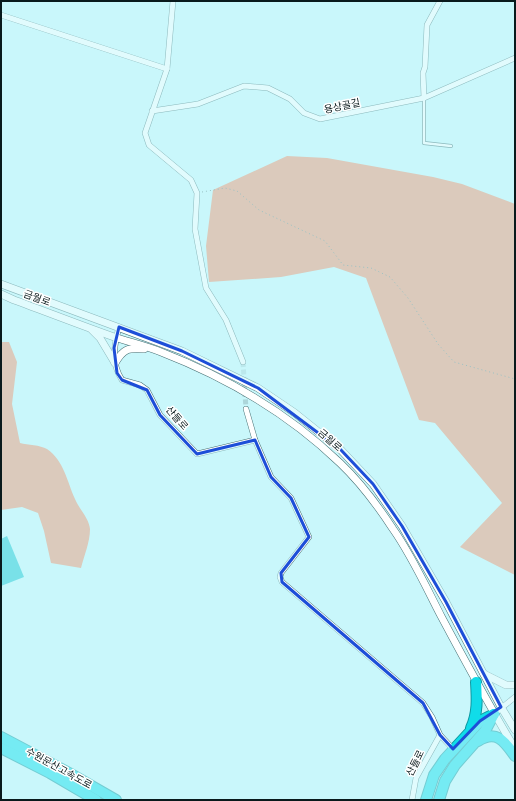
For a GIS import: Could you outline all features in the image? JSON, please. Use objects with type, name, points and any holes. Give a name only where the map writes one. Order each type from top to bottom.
[{"type":"highway","points":[[470,731],[475,720],[476,712],[476,682]]},
{"type":"highway","points":[[426,800],[434,775],[453,749],[480,722],[498,711]]},
{"type":"highway","points":[[439,800],[445,781],[455,765],[485,731],[498,711]]},
{"type":"highway","name":"수원문산고속도로","points":[[1,737],[69,772],[116,800]]},
{"type":"highway","points":[[470,747],[483,738],[497,737],[503,740],[515,756]]},
{"type":"highway","name":"수원문산고속도로","points":[[1,748],[50,773],[96,800]]},
{"type":"main road","name":"금월로","points":[[1,284],[182,351],[258,388],[295,413],[341,450],[373,484],[402,526],[446,602],[484,674],[515,749]]},
{"type":"main road","name":"금월로","points":[[1,294],[116,337],[157,350],[236,386],[264,402],[293,422],[342,464],[370,497],[394,530],[415,566],[476,682],[498,711],[515,730]]},
{"type":"main road","points":[[91,328],[100,338],[116,363]]},
{"type":"main road","points":[[116,363],[120,354],[128,349],[157,350]]},
{"type":"main road","points":[[484,674],[506,684],[515,685]]},
{"type":"street","points":[[173,1],[167,69],[145,132],[150,145],[191,180],[197,193],[196,229],[206,288],[226,320],[243,362]]},
{"type":"street","points":[[424,98],[423,74],[425,67],[427,25],[440,1]]},
{"type":"street","points":[[1,14],[167,69]]},
{"type":"street","name":"용상골길","points":[[152,111],[198,104],[244,86],[268,88],[290,99],[304,113],[320,119],[424,98],[515,58]]},
{"type":"street","name":"산들로","points":[[119,327],[114,348],[117,373],[122,380],[140,385],[147,390],[160,415],[197,454],[255,440]]},
{"type":"street","points":[[246,409],[255,440],[271,478],[291,498],[309,537],[281,573],[280,577],[282,582],[423,703],[432,717],[440,735],[453,749]]},
{"type":"street","points":[[498,711],[515,697]]},
{"type":"street","name":"산들로","points":[[412,800],[416,778],[440,735]]},
{"type":"lane","points":[[424,98],[424,143],[451,146]]},
{"type":"path","points":[[197,193],[225,188],[236,191],[259,210],[325,241],[343,265],[371,268],[390,277],[408,298],[438,344],[454,362],[515,379]]},
{"type":"highlighted area","points":[[119,327],[182,351],[258,388],[341,450],[373,484],[402,526],[446,602],[501,707],[480,721],[453,749],[440,735],[423,703],[282,582],[281,573],[309,537],[291,498],[271,477],[255,440],[197,454],[160,415],[147,390],[122,380],[117,373],[114,348]]},
{"type":"shaded area","points":[[287,156],[327,158],[433,177],[462,184],[515,204],[515,575],[460,547],[502,503],[435,423],[419,420],[366,278],[334,267],[281,277],[209,282],[206,246],[213,190]]},
{"type":"shaded area","points":[[1,342],[9,342],[17,362],[12,404],[20,443],[47,449],[53,454],[61,465],[77,503],[89,525],[89,539],[81,568],[51,563],[44,531],[38,513],[22,507],[1,510]]},
{"type":"building","points":[[7,536],[24,577],[1,586],[1,539]]},
{"type":"tunnel","points":[[243,362],[246,409]]}]
